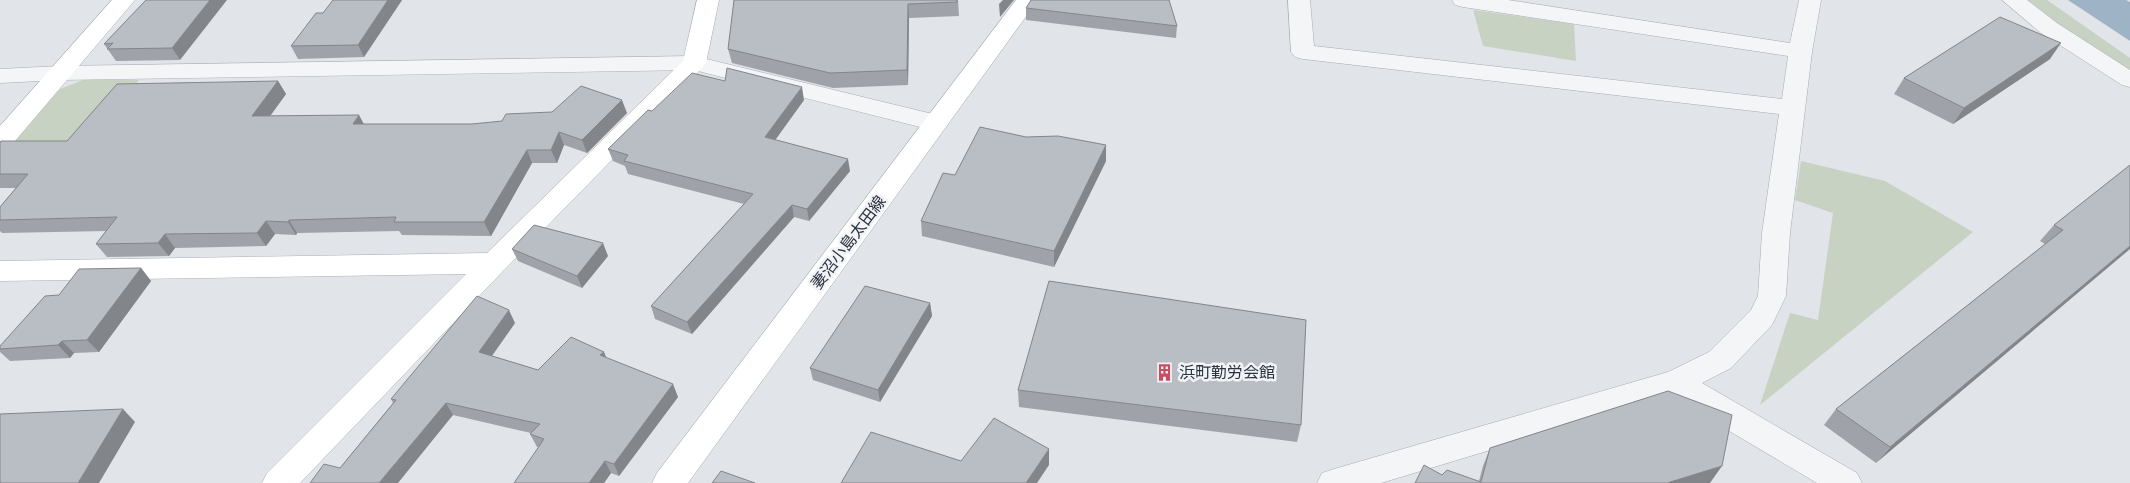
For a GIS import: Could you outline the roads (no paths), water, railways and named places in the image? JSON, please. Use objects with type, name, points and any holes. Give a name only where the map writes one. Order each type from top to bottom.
[{"type":"street","points":[[0,142],[124,0]]},
{"type":"street","points":[[279,483],[494,263],[694,63],[708,0]]},
{"type":"street","name":"妻沼小島太田線","points":[[669,483],[1027,0]]},
{"type":"street","points":[[1299,0],[1303,52],[1792,108]]},
{"type":"street","points":[[1463,0],[1774,46],[1800,52]]},
{"type":"street","points":[[1334,483],[1677,382],[1720,360],[1762,317],[1772,296],[1776,233],[1792,108],[1810,0]]},
{"type":"street","points":[[2013,0],[2049,28],[2130,80]]},
{"type":"street","points":[[0,76],[60,73],[694,63],[936,124]]},
{"type":"street","points":[[0,271],[494,263]]},
{"type":"street","points":[[1677,382],[1703,400],[1845,483]]},
{"type":"water","points":[[2068,0],[2126,0],[2130,2],[2130,41]]},
{"type":"place","name":"浜町勤労会館","points":[[1165,372]]}]
